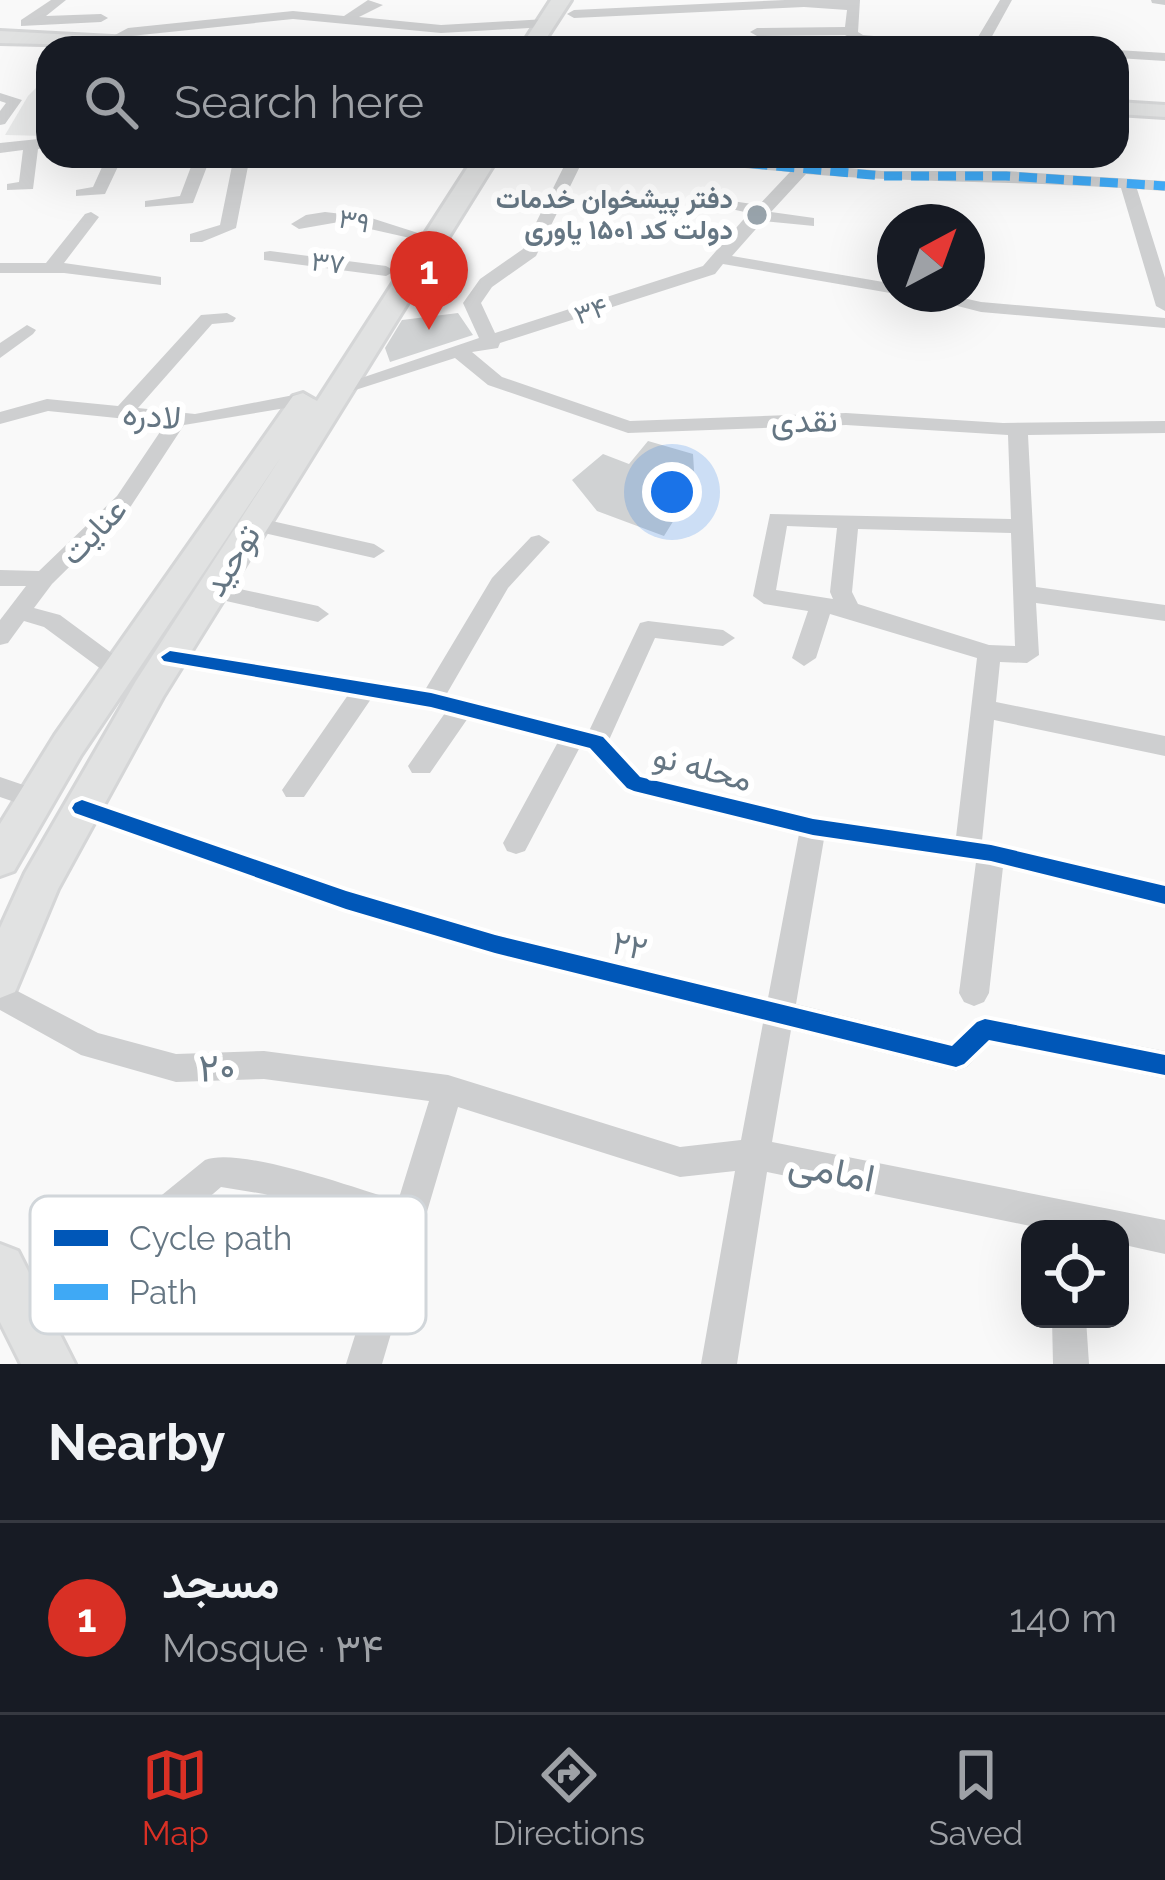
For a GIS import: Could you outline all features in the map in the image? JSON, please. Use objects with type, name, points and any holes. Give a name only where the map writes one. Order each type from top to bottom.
[{"type":"main road","points":[[543,36],[573,5]]},
{"type":"main road","points":[[4,40],[36,41]]},
{"type":"main road","points":[[4,40],[36,45]]},
{"type":"main road","points":[[1129,109],[1165,111]]},
{"type":"main road","name":"توحید","points":[[0,979],[38,886],[170,657],[254,524],[268,478],[304,400],[451,168]]},
{"type":"main road","name":"توحید","points":[[0,859],[34,799],[121,672],[339,389],[479,168]]},
{"type":"main road","points":[[0,1269],[30,1327]]},
{"type":"main road","points":[[34,1334],[49,1364]]},
{"type":"street","points":[[4,40],[60,0]]},
{"type":"street","points":[[192,23],[220,0]]},
{"type":"street","points":[[986,36],[1006,0]]},
{"type":"street","points":[[573,5],[854,3],[851,31]]},
{"type":"street","points":[[346,21],[368,4],[376,5]]},
{"type":"street","points":[[756,36],[761,4]]},
{"type":"street","points":[[120,36],[192,23],[249,23],[292,14],[441,29],[473,18],[521,36]]},
{"type":"street","points":[[32,20],[101,18]]},
{"type":"street","points":[[798,36],[851,31],[857,36]]},
{"type":"street","points":[[1129,55],[1165,57]]},
{"type":"street","points":[[0,98],[15,100],[0,121]]},
{"type":"street","points":[[0,148],[36,144]]},
{"type":"street","points":[[13,187],[27,186],[36,157]]},
{"type":"street","points":[[82,193],[99,191],[110,168]]},
{"type":"street","points":[[151,203],[187,200],[199,168]]},
{"type":"street","points":[[196,238],[228,228],[240,168]]},
{"type":"street","points":[[491,344],[472,303],[486,283],[530,252],[571,168]]},
{"type":"street","points":[[802,168],[882,176],[1006,176],[1165,186]]},
{"type":"street","name":"۳۴","points":[[339,389],[491,344],[709,270],[802,168]]},
{"type":"street","points":[[1004,168],[1006,176]]},
{"type":"street","points":[[1128,186],[1165,306]]},
{"type":"street","points":[[711,200],[808,222]]},
{"type":"street","name":"۳۹","points":[[299,224],[314,215],[341,217],[410,233]]},
{"type":"street","points":[[52,268],[91,217]]},
{"type":"street","name":"۳۷","points":[[270,256],[386,271]]},
{"type":"street","points":[[722,260],[877,286]]},
{"type":"street","points":[[0,268],[52,268],[155,280]]},
{"type":"street","points":[[985,301],[1165,323]]},
{"type":"street","points":[[123,413],[207,319],[227,318]]},
{"type":"street","points":[[2,348],[27,329]]},
{"type":"street","name":"نقدی","points":[[461,353],[496,381],[628,427],[846,419],[1018,428],[1165,427]]},
{"type":"street","name":"لادره","points":[[0,418],[47,405],[195,420],[304,400]]},
{"type":"street","name":"عنایت","points":[[0,637],[44,579],[124,501],[178,418]]},
{"type":"street","points":[[1018,428],[1022,526],[1024,593],[1027,656],[989,653],[849,609],[764,596],[778,519],[1022,526]]},
{"type":"street","points":[[848,522],[841,592],[849,609]]},
{"type":"street","points":[[254,524],[374,551]]},
{"type":"street","points":[[431,700],[500,583],[539,542]]},
{"type":"street","points":[[0,578],[44,579]]},
{"type":"street","points":[[212,591],[318,614]]},
{"type":"street","points":[[1024,593],[1165,613]]},
{"type":"street","points":[[804,658],[821,605]]},
{"type":"street","points":[[22,613],[52,621],[121,672]]},
{"type":"street","points":[[516,843],[585,739],[648,629],[723,638]]},
{"type":"street","points":[[974,993],[989,653]]},
{"type":"street","points":[[170,657],[431,700],[585,739]]},
{"type":"street","points":[[295,790],[364,691]]},
{"type":"street","points":[[421,766],[461,708]]},
{"type":"street","points":[[983,710],[1165,746]]},
{"type":"street","name":"محله نو","points":[[585,739],[634,783],[813,827],[980,852],[1165,895]]},
{"type":"street","points":[[0,787],[34,799]]},
{"type":"street","name":"۲۲","points":[[82,808],[452,932],[956,1057],[985,1029],[1165,1065]]},
{"type":"street","name":"امامی","points":[[813,827],[754,1154],[1050,1220]]},
{"type":"street","name":"۲۰","points":[[0,995],[92,1045],[176,1068],[264,1065],[448,1089],[680,1162],[754,1154]]},
{"type":"street","points":[[415,1196],[448,1089]]},
{"type":"street","points":[[719,1364],[754,1154]]},
{"type":"street","points":[[186,1196],[216,1171],[264,1178],[326,1196]]},
{"type":"street","name":"امامی","points":[[1129,1232],[1165,1237]]},
{"type":"street","points":[[1070,1328],[1072,1364]]},
{"type":"street","points":[[364,1364],[373,1334]]},
{"type":"shaded area","points":[[36,88],[36,136],[5,135]]},
{"type":"building","points":[[458,313],[473,335],[390,362],[385,348],[402,320]]},
{"type":"building","points":[[648,441],[693,454],[695,486],[664,536],[597,511],[572,480],[603,454],[629,464]]},
{"type":"marked path","points":[[797,168],[882,176],[1006,176],[1165,186]]},
{"type":"cycle path","points":[[170,657],[431,700],[596,742],[634,783],[813,827],[991,853],[1165,895]]},
{"type":"cycle path","points":[[82,808],[346,900],[495,944],[956,1057],[985,1029],[1165,1065]]},
{"type":"place","name":"دفتر پیشخوان خدمات دولت کد ۱۵۰۱ یاوری","points":[[757,215]]},
{"type":"place","name":"مسجد","points":[[429,330]]}]
